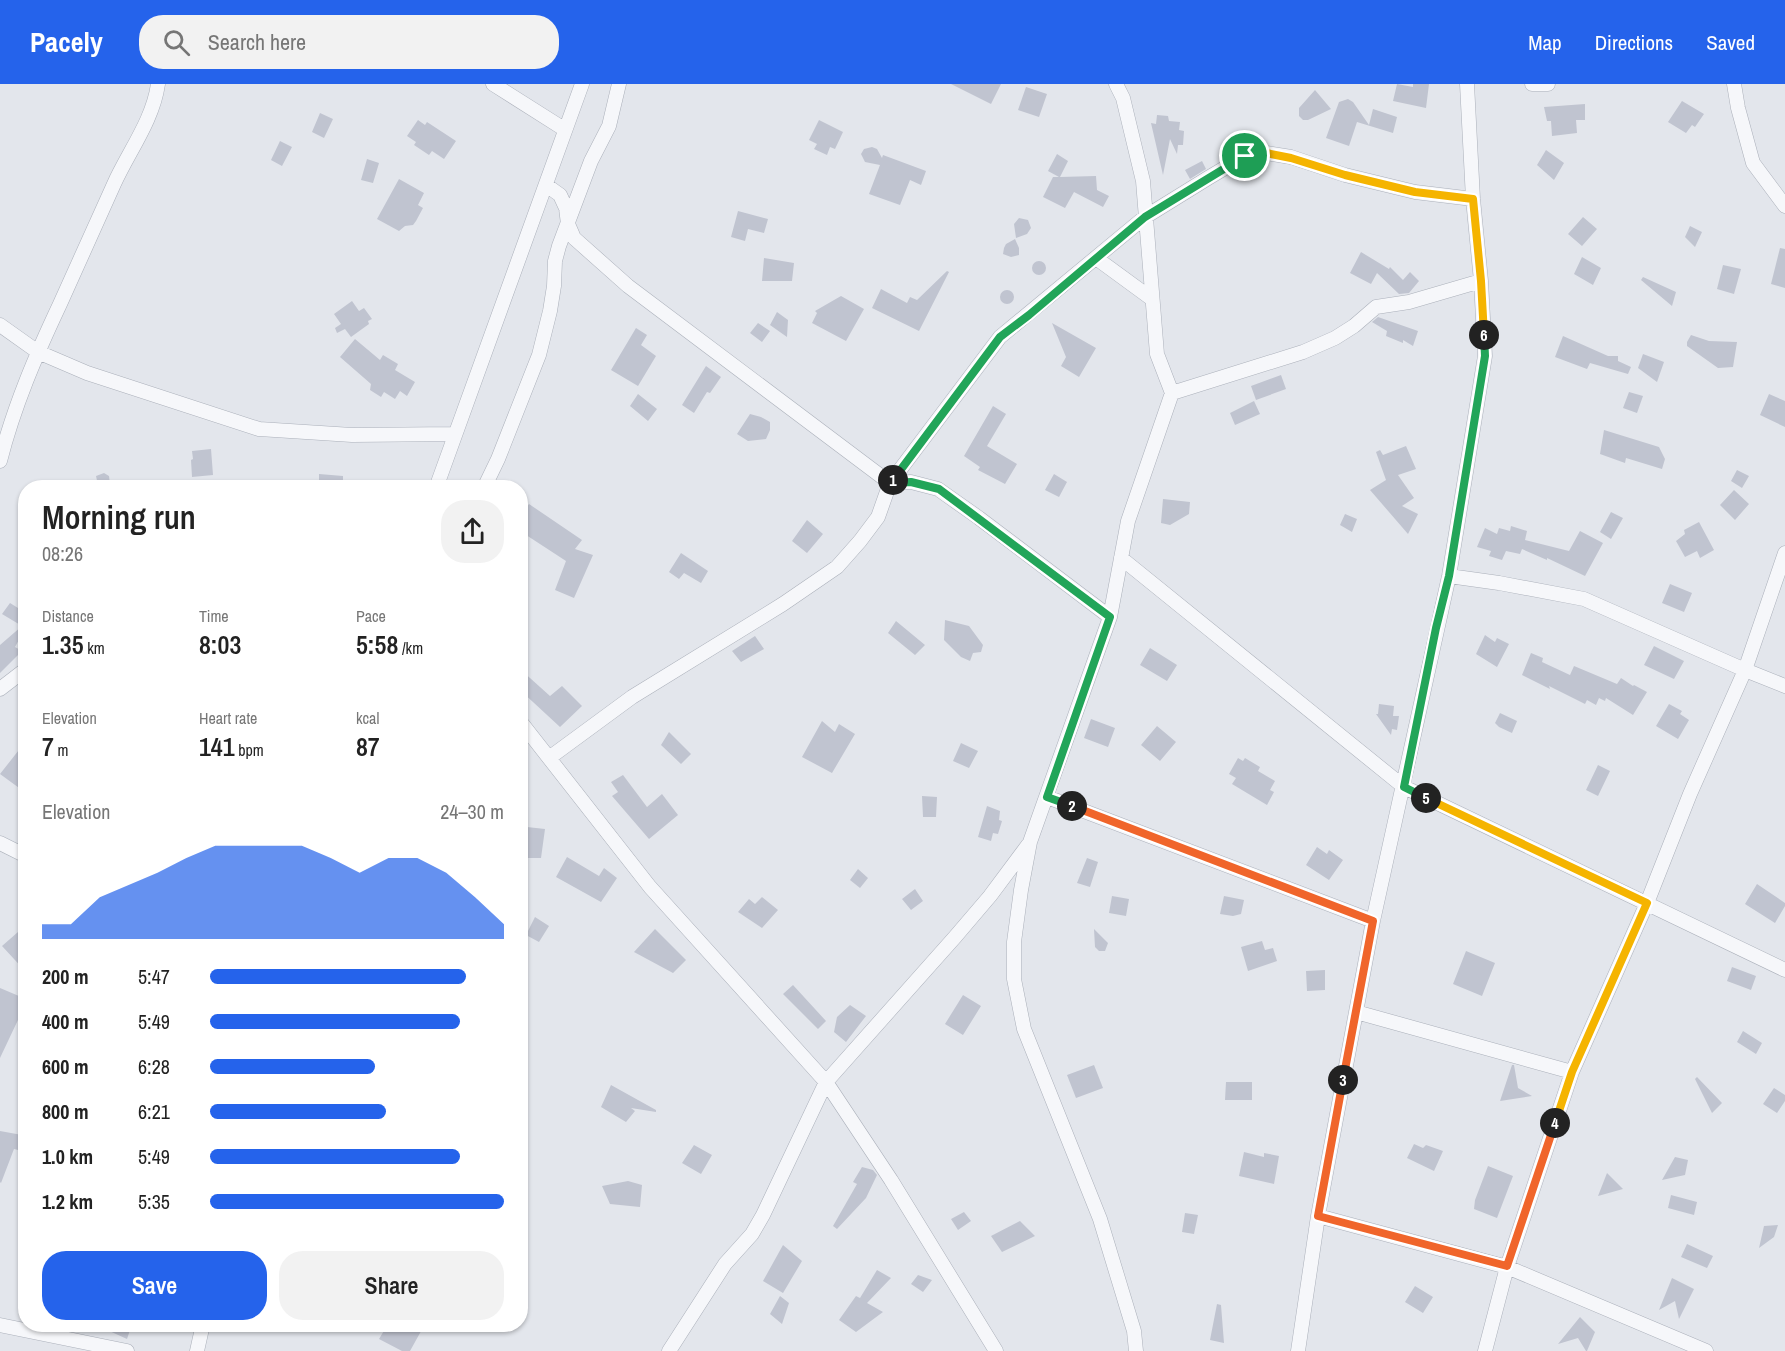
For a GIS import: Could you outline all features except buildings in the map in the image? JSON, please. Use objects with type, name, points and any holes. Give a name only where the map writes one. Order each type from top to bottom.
[{"type":"street","points":[[0,461],[9,425],[38,352],[117,179],[142,132],[156,96],[158,84]]},
{"type":"street","points":[[493,84],[564,129]]},
{"type":"street","points":[[439,480],[582,84]]},
{"type":"street","points":[[488,480],[539,355],[553,294],[555,261],[559,246],[591,161],[609,126],[619,84]]},
{"type":"street","points":[[1116,84],[1123,98],[1143,181],[1157,354],[1172,393],[1128,521],[1110,617],[1030,842],[1014,942],[1014,979],[1024,1029],[1100,1219],[1134,1331],[1136,1351]]},
{"type":"street","points":[[1298,1351],[1318,1216],[1373,921],[1449,576],[1485,356],[1467,84]]},
{"type":"street","points":[[1532,84],[1548,84]]},
{"type":"street","points":[[1734,84],[1753,163],[1785,206]]},
{"type":"street","points":[[549,758],[632,698],[783,604],[837,567],[860,542],[878,517],[890,483],[1000,337],[1145,217],[1245,156],[1266,153],[1415,192],[1473,199]]},
{"type":"street","points":[[546,185],[560,195],[574,238],[628,286],[890,483],[911,482],[939,489],[1110,617]]},
{"type":"street","points":[[1096,258],[1152,299]]},
{"type":"street","points":[[1172,393],[1303,352],[1335,338],[1354,326],[1376,307],[1409,302],[1481,281]]},
{"type":"street","points":[[0,325],[38,352],[87,374],[259,429],[352,435],[455,434]]},
{"type":"street","points":[[1485,1351],[1507,1266],[1572,1072],[1647,903],[1690,794],[1745,670],[1785,553]]},
{"type":"street","points":[[1121,558],[1404,787],[1785,970]]},
{"type":"street","points":[[1449,576],[1584,599],[1785,686]]},
{"type":"street","points":[[0,689],[18,675]]},
{"type":"street","points":[[528,731],[650,887],[826,1082],[891,1180],[996,1351]]},
{"type":"street","points":[[1047,797],[1373,921]]},
{"type":"street","points":[[669,1351],[725,1264],[752,1234],[826,1082],[990,896],[1030,842]]},
{"type":"street","points":[[0,843],[18,852]]},
{"type":"street","points":[[1356,1012],[1572,1072]]},
{"type":"street","points":[[1318,1216],[1507,1266],[1706,1351]]},
{"type":"street","points":[[0,1325],[18,1329]]},
{"type":"street","points":[[34,1332],[127,1351]]},
{"type":"street","points":[[198,1351],[202,1332]]},
{"type":"route","points":[[1266,153],[1415,192],[1473,199],[1485,356],[1449,576],[1436,628],[1404,787],[1647,903],[1572,1072],[1507,1266],[1318,1216],[1373,921],[1047,797],[1110,617],[939,489],[911,482],[890,483],[1000,337],[1145,217],[1245,156],[1266,153]]}]
